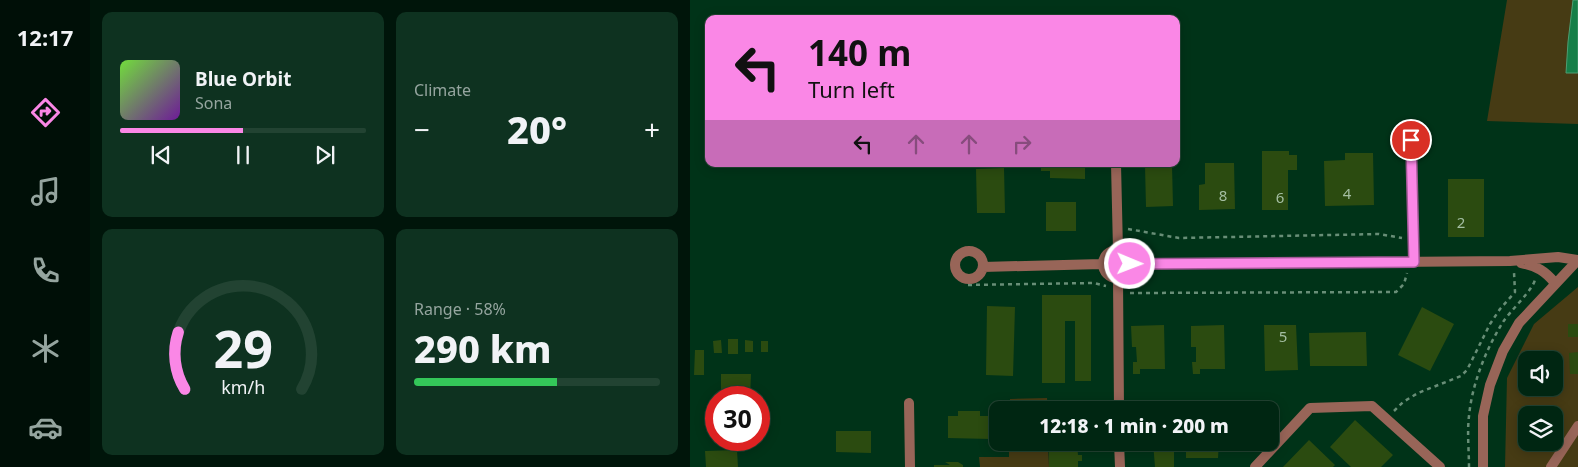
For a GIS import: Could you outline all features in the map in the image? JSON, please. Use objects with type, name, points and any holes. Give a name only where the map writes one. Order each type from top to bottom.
[{"type":"street","points":[[1411,140],[1414,262]]},
{"type":"street","points":[[1116,167],[1118,250]]},
{"type":"street","points":[[1118,250],[1127,255],[1130,264],[1126,275],[1118,278],[1107,274],[1102,264],[1106,254],[1118,250]]},
{"type":"street","points":[[1512,266],[1558,257],[1578,260]]},
{"type":"street","points":[[1483,467],[1483,416],[1490,385],[1503,351],[1519,323],[1578,260]]},
{"type":"street","points":[[1130,264],[1414,262],[1512,266],[1534,265],[1544,271],[1555,283]]},
{"type":"street","points":[[982,267],[1102,264]]},
{"type":"street","points":[[1118,278],[1119,401]]},
{"type":"street","points":[[909,403],[910,467]]},
{"type":"street","points":[[1255,467],[1310,408],[1372,406],[1440,467]]},
{"type":"street","points":[[1551,467],[1578,426]]},
{"type":"street","points":[[1119,451],[1120,467]]},
{"type":"path","points":[[1117,227],[1179,238],[1378,234],[1414,240]]},
{"type":"path","points":[[1387,419],[1403,402],[1418,393],[1461,376],[1467,370],[1490,324],[1515,292],[1512,266]]},
{"type":"path","points":[[968,285],[1094,283],[1106,285],[1106,293],[1396,292],[1404,284],[1405,273],[1415,273]]},
{"type":"shaded area","points":[[1507,0],[1578,0],[1578,124],[1487,121]]},
{"type":"shaded area","points":[[1573,0],[1578,0],[1578,73],[1566,73],[1568,42]]},
{"type":"shaded area","points":[[1578,287],[1578,467],[1505,467],[1507,378],[1518,356],[1518,396],[1563,396],[1563,351],[1520,351],[1534,324]]},
{"type":"shaded area","points":[[1047,398],[1047,401],[1010,401],[1010,399]]},
{"type":"shaded area","points":[[1009,451],[1048,451],[1049,467],[980,467],[979,457],[1009,457]]},
{"type":"building","points":[[1262,151],[1289,151],[1289,155],[1297,155],[1297,170],[1288,170],[1288,210],[1262,210]]},
{"type":"building","points":[[1345,153],[1373,153],[1374,205],[1325,206],[1324,161],[1345,160]]},
{"type":"building","points":[[1205,163],[1234,163],[1235,209],[1199,210],[1199,185],[1205,184]]},
{"type":"building","points":[[1041,167],[1085,167],[1085,179],[1050,178],[1050,171],[1041,171]]},
{"type":"building","points":[[1145,167],[1172,167],[1173,206],[1146,207]]},
{"type":"building","points":[[1004,168],[1005,213],[977,213],[976,169]]},
{"type":"building","points":[[1448,179],[1484,179],[1484,237],[1448,237]]},
{"type":"building","points":[[1046,202],[1076,202],[1076,231],[1046,231]]},
{"type":"building","points":[[1042,295],[1091,295],[1091,381],[1075,381],[1075,321],[1065,321],[1065,383],[1042,383]]},
{"type":"building","points":[[987,306],[1015,307],[1013,376],[986,375]]},
{"type":"building","points":[[1422,307],[1454,324],[1430,371],[1398,355]]},
{"type":"building","points":[[1568,324],[1578,324],[1578,337],[1568,337]]},
{"type":"building","points":[[1164,325],[1165,369],[1140,369],[1140,374],[1133,374],[1133,362],[1137,362],[1136,347],[1132,347],[1131,326]]},
{"type":"building","points":[[1224,325],[1225,369],[1200,369],[1200,374],[1193,374],[1192,362],[1196,362],[1196,347],[1191,347],[1191,326]]},
{"type":"building","points":[[1264,325],[1296,325],[1298,370],[1265,371]]},
{"type":"building","points":[[1366,332],[1367,366],[1310,366],[1309,333]]},
{"type":"building","points":[[728,339],[738,339],[738,354],[728,354]]},
{"type":"building","points":[[721,340],[722,353],[714,353],[713,341]]},
{"type":"building","points":[[745,340],[753,341],[753,352],[745,352]]},
{"type":"building","points":[[761,341],[768,341],[768,352],[761,352]]},
{"type":"building","points":[[695,350],[704,350],[704,375],[694,375]]},
{"type":"building","points":[[1578,352],[1578,374],[1570,374],[1569,353]]},
{"type":"building","points":[[721,374],[751,374],[750,386],[721,386]]},
{"type":"building","points":[[958,411],[980,411],[980,416],[989,416],[989,439],[948,438],[948,416],[958,416]]},
{"type":"building","points":[[1355,420],[1393,455],[1381,467],[1351,467],[1330,447]]},
{"type":"building","points":[[836,431],[871,431],[871,453],[836,452]]},
{"type":"building","points":[[1309,440],[1335,465],[1333,467],[1283,467]]},
{"type":"building","points":[[705,451],[737,451],[738,467],[706,467]]},
{"type":"building","points":[[1049,451],[1078,451],[1078,455],[1082,455],[1082,461],[1078,461],[1078,467],[1049,467]]},
{"type":"building","points":[[1154,451],[1174,451],[1174,467],[1155,467]]},
{"type":"building","points":[[1186,451],[1218,451],[1218,458],[1186,458]]},
{"type":"building","points":[[945,462],[958,462],[963,467],[934,467],[934,465],[950,465]]},
{"type":"route","points":[[1130,264],[1414,262],[1411,140]]}]
